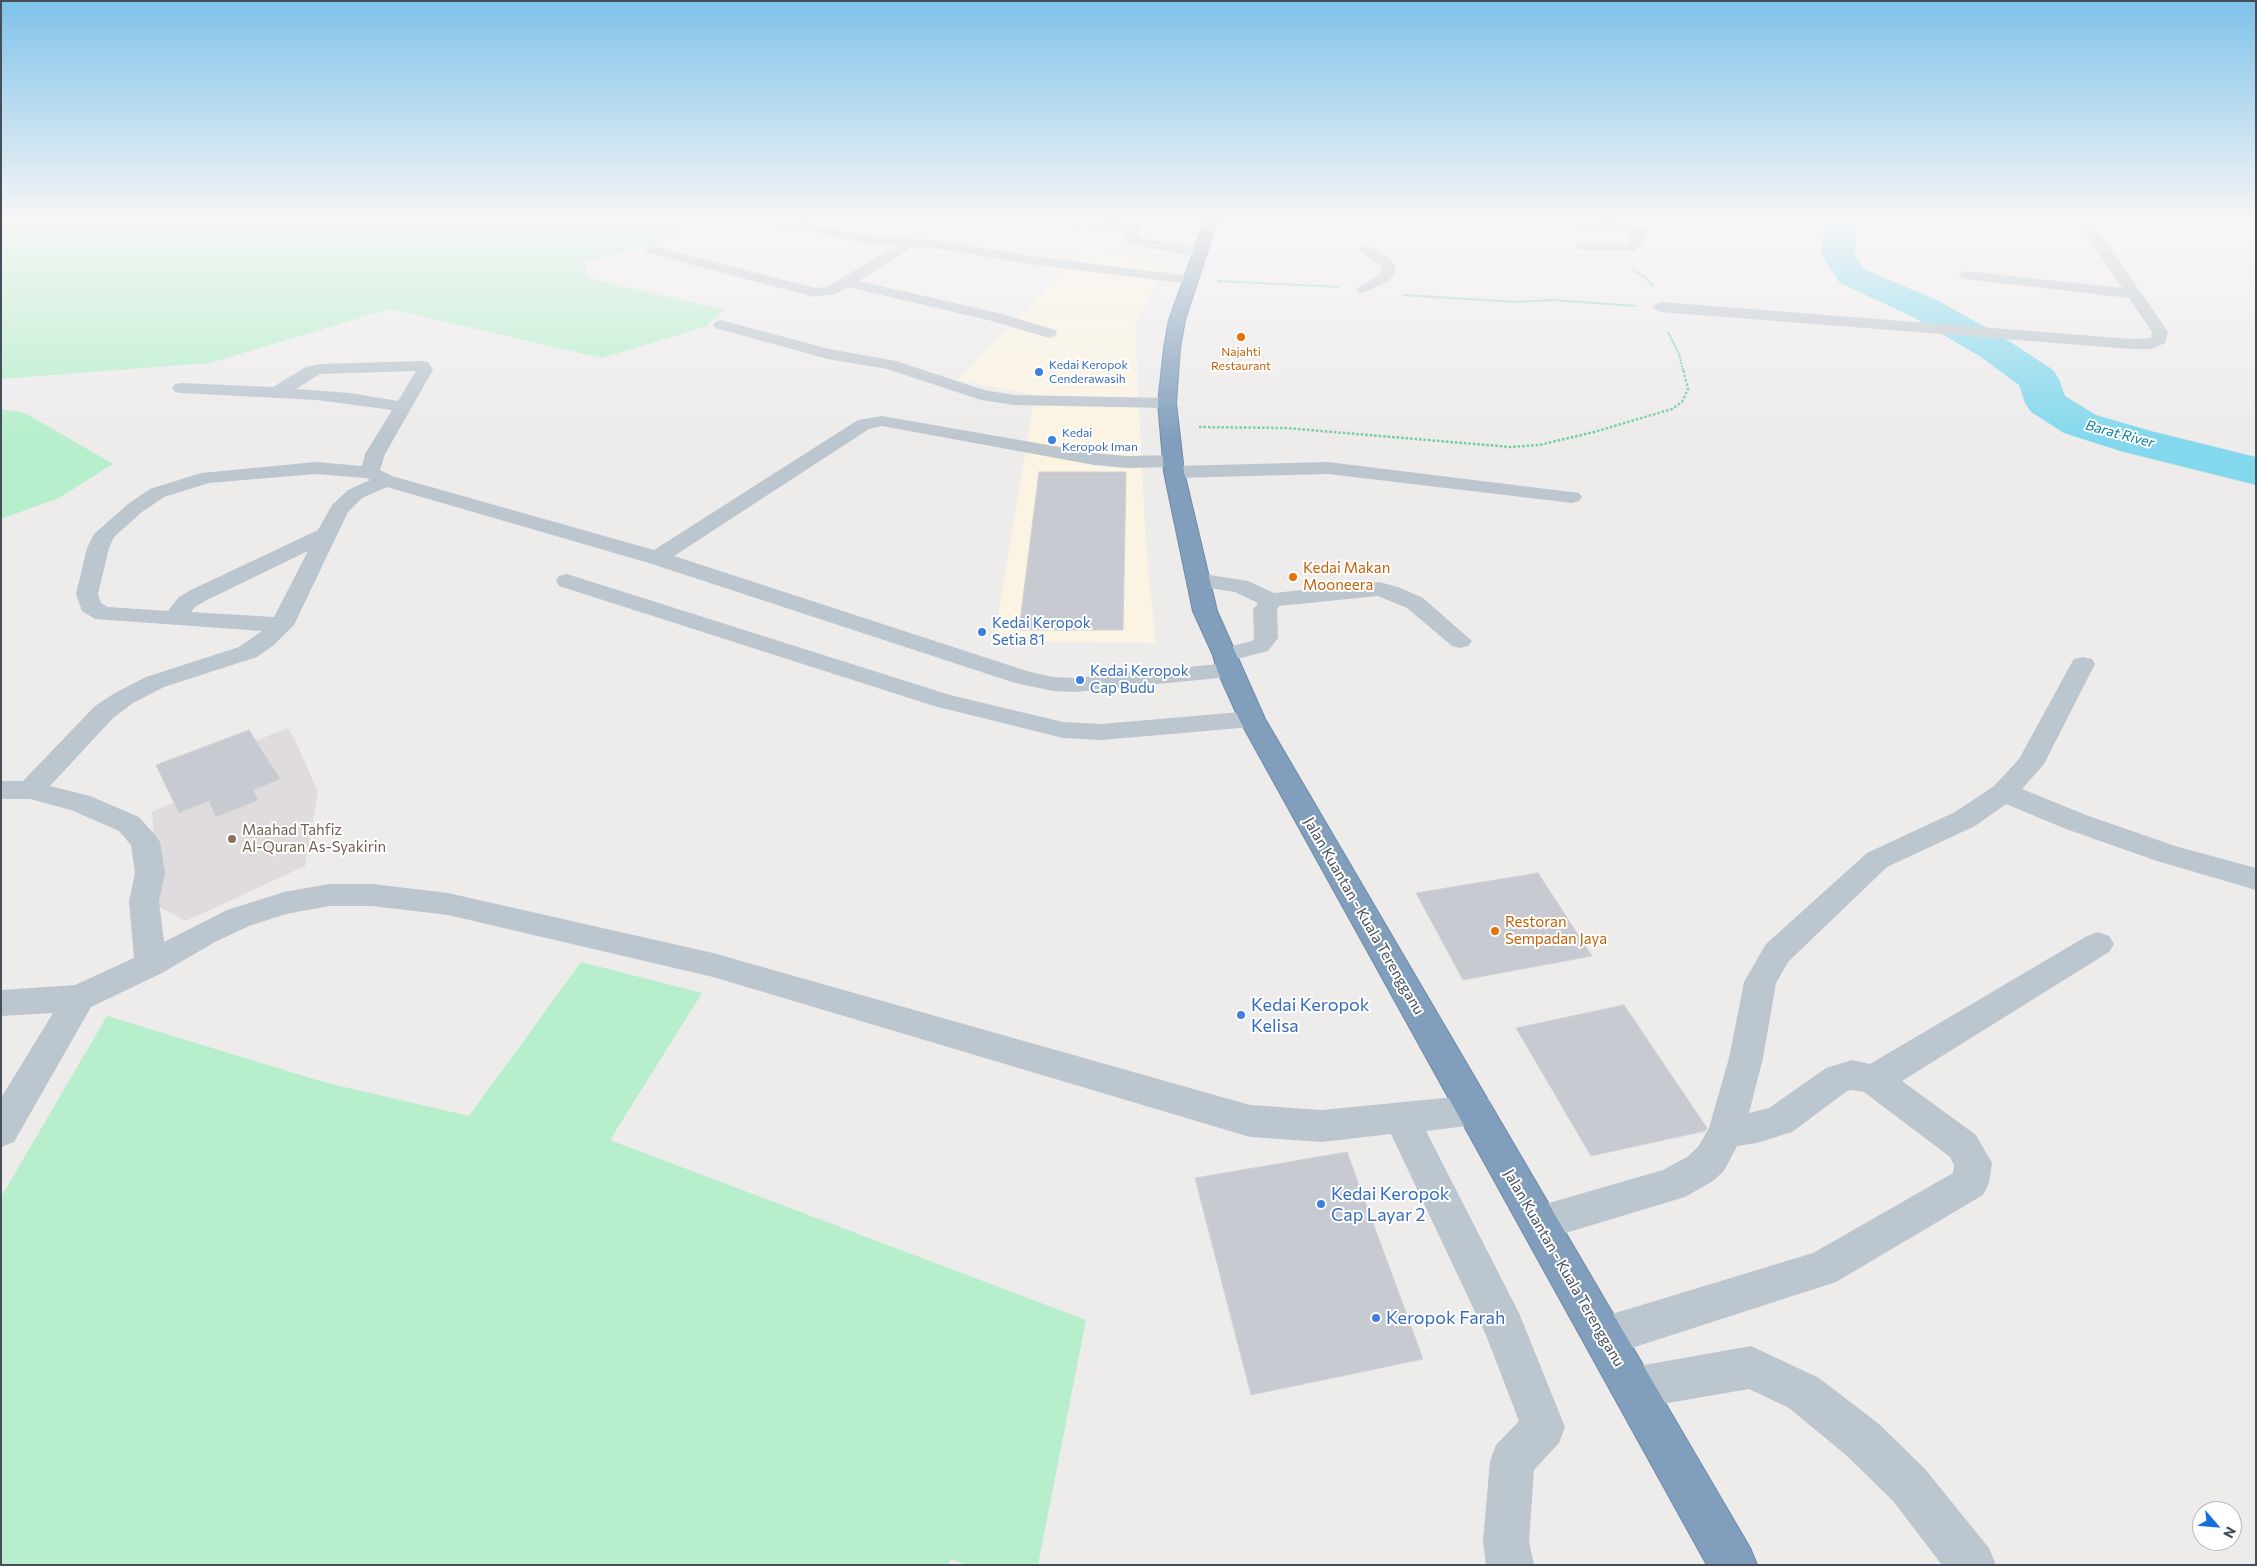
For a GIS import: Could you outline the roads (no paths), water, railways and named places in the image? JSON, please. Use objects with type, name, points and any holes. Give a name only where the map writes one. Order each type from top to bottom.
[{"type":"highway","name":"Jalan Kuantan - Kuala Terengganu","points":[[1187,292],[1177,320],[1172,348],[1167,403],[1174,466],[1197,580],[1205,611],[1227,663],[1252,719],[1733,1565]]},
{"type":"street","points":[[888,292],[996,317],[1049,333]]},
{"type":"street","points":[[1661,307],[2132,344],[2151,344],[2159,340],[2160,332],[2135,294],[2101,292]]},
{"type":"street","points":[[721,325],[828,354],[890,366],[981,395],[1014,400],[1167,403]]},
{"type":"street","points":[[278,392],[312,371],[320,369],[422,366],[425,370],[375,454],[378,476]]},
{"type":"street","points":[[181,388],[278,392],[350,398],[403,407]]},
{"type":"street","points":[[656,558],[864,424],[882,421],[1094,459],[1174,466],[1328,468],[1572,497]]},
{"type":"street","points":[[282,625],[103,614],[90,606],[87,594],[98,548],[105,534],[135,508],[157,493],[208,478],[316,468],[378,476],[656,558],[1024,678],[1053,684],[1105,683],[1227,663],[1260,646],[1266,638],[1265,610],[1272,600]]},
{"type":"street","points":[[30,790],[104,712],[124,698],[155,682],[222,662],[248,652],[266,640],[282,625],[339,509],[378,476]]},
{"type":"street","points":[[174,619],[187,602],[199,595],[326,534]]},
{"type":"street","points":[[1197,580],[1240,586],[1272,600],[1380,589],[1415,603],[1460,641]]},
{"type":"street","points":[[567,582],[943,701],[1064,730],[1101,732],[1252,719]]},
{"type":"street","points":[[1539,1223],[1672,1185],[1700,1169],[1711,1159],[1726,1132],[1746,1058],[1760,982],[1777,953],[1877,860],[1966,819],[2004,792],[2030,764],[2083,664]]},
{"type":"street","points":[[1,790],[30,790],[80,802],[129,824],[145,842],[150,872],[144,901],[151,964]]},
{"type":"street","points":[[2004,792],[2076,822],[2158,850],[2256,878]]},
{"type":"street","points":[[1,1003],[79,998],[151,964],[204,934],[238,918],[284,903],[329,895],[372,895],[413,898],[448,904],[712,964],[1250,1121],[1322,1126],[1475,1110]]},
{"type":"street","points":[[1874,1080],[2098,944]]},
{"type":"street","points":[[1,1131],[79,998]]},
{"type":"street","points":[[1604,1336],[1822,1269],[1970,1183],[1973,1163],[1963,1146],[1874,1080],[1852,1075],[1838,1078],[1779,1121],[1726,1132]]},
{"type":"street","points":[[1401,1118],[1504,1327],[1543,1427],[1512,1462],[1506,1541],[1510,1565]]},
{"type":"street","points":[[1633,1388],[1751,1367],[1804,1393],[1863,1440],[1909,1485],[1972,1565]]},
{"type":"waterway","name":"Barat River","points":[[1888,292],[1926,309],[1995,349],[2038,379],[2046,403],[2080,424],[2136,441],[2256,471]]},
{"type":"place","name":"Najahti Restaurant","points":[[1241,337]]},
{"type":"place","name":"Kedai Keropok Cenderawasih","points":[[1039,372]]},
{"type":"place","name":"Kedai Keropok Iman","points":[[1052,440]]},
{"type":"place","name":"Kedai Makan Mooneera","points":[[1293,577]]},
{"type":"place","name":"Kedai Keropok Setia 81","points":[[982,632]]},
{"type":"place","name":"Kedai Keropok Cap Budu","points":[[1080,680]]},
{"type":"place","name":"Maahad Tahfiz Al-Quran As-Syakirin","points":[[232,839]]},
{"type":"place","name":"Restoran Sempadan Jaya","points":[[1495,931]]},
{"type":"place","name":"Kedai Keropok Kelisa","points":[[1241,1015]]},
{"type":"place","name":"Kedai Keropok Cap Layar 2","points":[[1321,1204]]},
{"type":"place","name":"Keropok Farah","points":[[1376,1318]]}]
